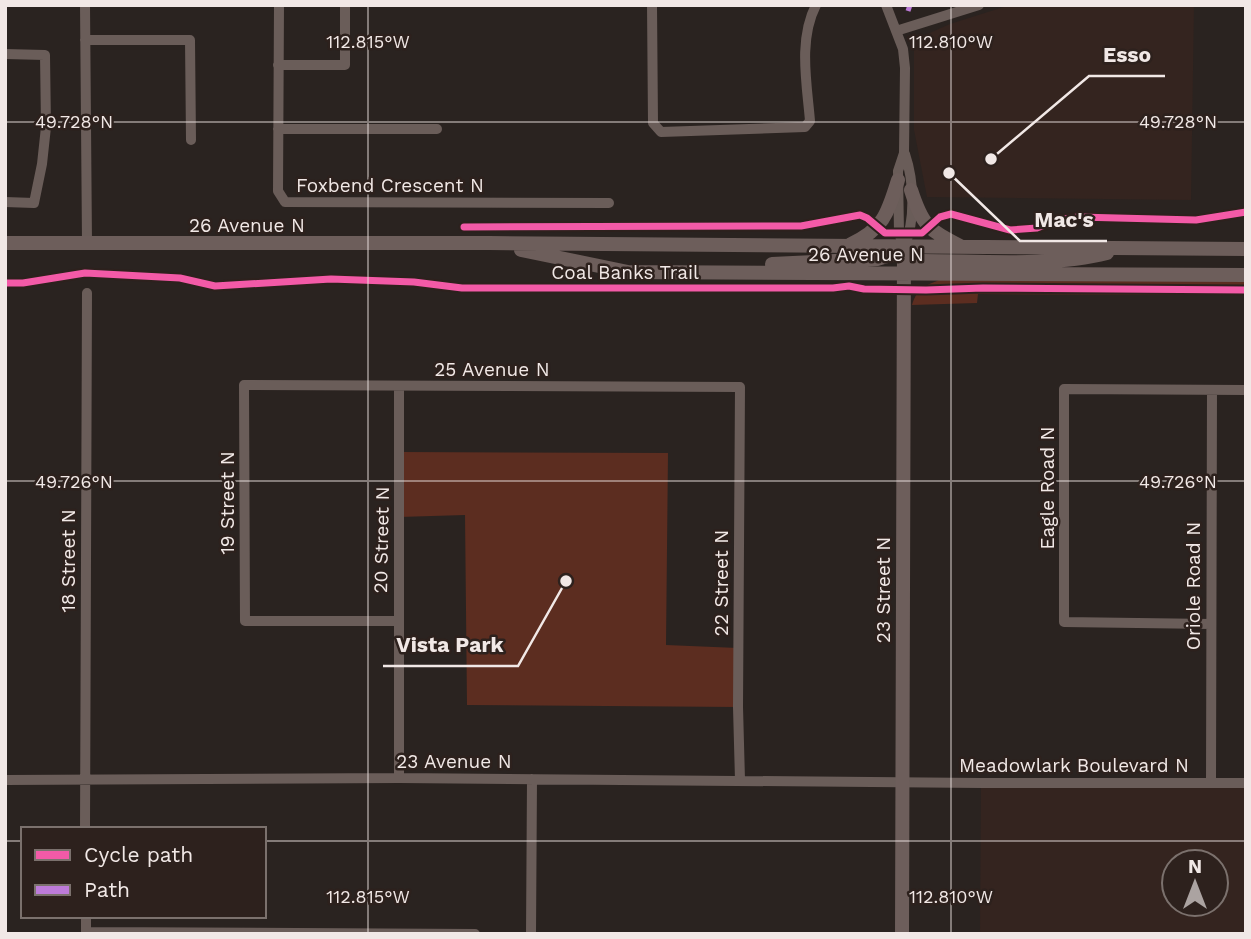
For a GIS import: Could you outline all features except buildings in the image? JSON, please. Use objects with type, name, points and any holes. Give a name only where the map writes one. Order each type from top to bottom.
[{"type":"main road","points":[[847,246],[869,236],[878,228],[889,209],[898,180]]},
{"type":"main road","points":[[911,190],[918,211],[928,227],[963,247]]},
{"type":"main road","name":"26 Avenue N","points":[[5,243],[489,243],[1246,249]]},
{"type":"main road","name":"26 Avenue N","points":[[489,243],[628,272],[1246,275]]},
{"type":"main road","points":[[719,273],[754,265],[877,260],[904,247]]},
{"type":"main road","name":"23 Street N","points":[[902,934],[904,247]]},
{"type":"main road","points":[[903,273],[910,265],[922,261],[1062,260],[1090,258],[1126,248]]},
{"type":"street","points":[[85,5],[87,243]]},
{"type":"street","name":"Foxbend Crescent N","points":[[279,5],[278,191],[285,202],[609,203]]},
{"type":"street","points":[[278,65],[345,65],[345,5]]},
{"type":"street","points":[[652,5],[653,124],[661,132],[805,127],[810,121],[804,54],[811,15],[816,5]]},
{"type":"street","name":"23 Street N","points":[[886,5],[897,31],[905,68],[904,153],[898,171],[899,233],[904,247]]},
{"type":"street","points":[[897,31],[979,5]]},
{"type":"street","points":[[85,40],[190,40],[191,140]]},
{"type":"street","points":[[5,54],[45,55],[46,127],[43,163],[34,203],[5,202]]},
{"type":"street","points":[[278,128],[437,129]]},
{"type":"street","name":"23 Street N","points":[[904,153],[911,172],[910,233],[904,247]]},
{"type":"street","name":"18 Street N","points":[[85,827],[87,293]]},
{"type":"street","name":"25 Avenue N","points":[[244,385],[740,387]]},
{"type":"street","name":"19 Street N","points":[[244,385],[245,621],[398,621]]},
{"type":"street","name":"20 Street N","points":[[399,778],[400,386]]},
{"type":"street","name":"22 Street N","points":[[740,387],[740,780]]},
{"type":"street","name":"Eagle Road N","points":[[1211,624],[1064,622],[1064,389],[1246,390]]},
{"type":"street","name":"Oriole Road N","points":[[1211,782],[1212,390]]},
{"type":"street","name":"23 Avenue N","points":[[5,780],[399,778],[902,782]]},
{"type":"street","points":[[531,934],[532,779]]},
{"type":"street","name":"Meadowlark Boulevard N","points":[[902,782],[1246,783]]},
{"type":"street","points":[[86,933],[475,934]]},
{"type":"shaded area","points":[[1010,5],[1194,5],[1191,200],[927,197],[914,130],[916,39],[950,24]]},
{"type":"shaded area","points":[[1246,277],[1246,295],[978,294],[977,303],[912,305],[923,288],[942,279]]},
{"type":"shaded area","points":[[399,452],[668,453],[666,645],[738,648],[738,707],[467,705],[465,515],[399,517]]},
{"type":"shaded area","points":[[981,783],[1246,783],[1246,934],[980,934]]},
{"type":"marked path","points":[[908,11],[910,5]]},
{"type":"cycle path","points":[[464,227],[801,226],[860,215],[885,233],[922,233],[940,217],[951,214],[1010,230],[1037,228],[1058,220],[1078,217],[1196,220],[1246,212]]},
{"type":"cycle path","name":"Coal Banks Trail","points":[[5,283],[23,283],[85,273],[180,278],[215,286],[331,279],[414,282],[462,288],[849,286],[864,289],[926,290],[1246,290]]},
{"type":"place","name":"Esso","points":[[991,159]]},
{"type":"place","name":"Mac's","points":[[949,173]]},
{"type":"place","name":"Vista Park","points":[[566,581]]}]
